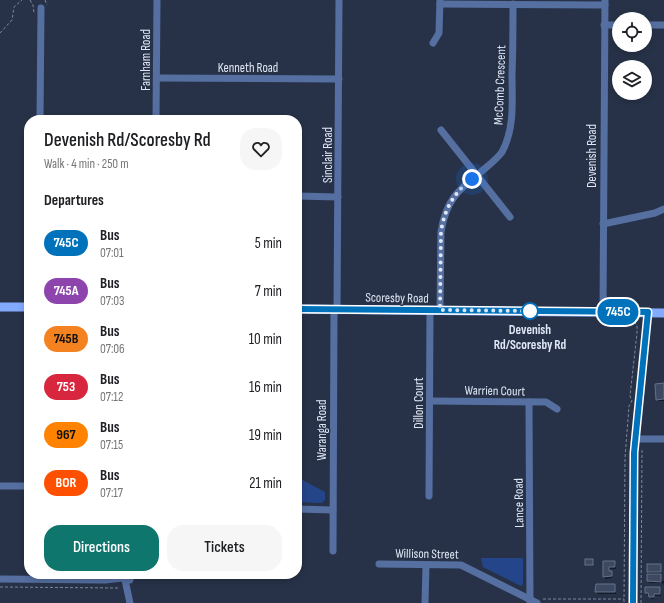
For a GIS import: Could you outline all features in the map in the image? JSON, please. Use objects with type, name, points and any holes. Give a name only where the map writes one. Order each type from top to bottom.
[{"type":"main road","points":[[0,307],[24,307]]},
{"type":"main road","name":"Scoresby Road","points":[[302,309],[664,313]]},
{"type":"street","name":"Farnham Road","points":[[156,115],[157,0]]},
{"type":"street","name":"Sinclair Road","points":[[336,309],[339,0]]},
{"type":"street","points":[[432,43],[439,33],[440,2],[513,4],[605,3]]},
{"type":"street","name":"Devenish Road","points":[[603,312],[605,3]]},
{"type":"street","name":"McComb Crescent","points":[[440,310],[441,232],[443,219],[457,193],[465,184],[493,162],[501,153],[510,133],[512,108],[513,4]]},
{"type":"street","points":[[40,115],[41,8]]},
{"type":"street","points":[[604,25],[612,25]]},
{"type":"street","points":[[652,25],[664,25]]},
{"type":"street","name":"Kenneth Road","points":[[157,78],[339,79]]},
{"type":"street","points":[[441,130],[510,218]]},
{"type":"street","points":[[302,196],[338,196]]},
{"type":"street","points":[[603,224],[655,213],[664,209]]},
{"type":"street","name":"Waranga Road","points":[[333,551],[336,309]]},
{"type":"street","name":"Dillon Court","points":[[429,496],[430,310]]},
{"type":"street","points":[[633,603],[634,453],[648,312]]},
{"type":"street","name":"Warrien Court","points":[[430,401],[546,402],[558,409]]},
{"type":"street","name":"Lance Road","points":[[529,402],[530,601]]},
{"type":"street","points":[[635,439],[664,440]]},
{"type":"street","points":[[0,486],[24,486]]},
{"type":"street","points":[[302,510],[333,510]]},
{"type":"street","name":"Willison Street","points":[[379,564],[461,565],[530,601],[538,601]]},
{"type":"street","points":[[425,603],[426,565]]},
{"type":"street","points":[[0,579],[127,579],[132,591],[130,601]]},
{"type":"path","points":[[0,33],[12,20],[14,7],[22,0]]},
{"type":"path","points":[[30,0],[33,5],[35,16]]},
{"type":"path","points":[[641,603],[642,446]]},
{"type":"path","points":[[0,587],[127,579]]},
{"type":"path","points":[[538,601],[624,599],[624,602]]},
{"type":"shaded area","points":[[302,480],[325,492],[325,500],[322,503],[302,502]]},
{"type":"shaded area","points":[[481,558],[523,558],[523,584],[521,586],[483,567]]},
{"type":"building","points":[[664,383],[664,399],[656,400],[655,384]]},
{"type":"building","points":[[585,559],[593,559],[593,565],[585,565]]},
{"type":"building","points":[[603,561],[615,561],[615,567],[609,567],[609,571],[612,571],[612,576],[603,577]]},
{"type":"building","points":[[647,564],[661,564],[661,572],[647,572]]},
{"type":"building","points":[[647,574],[661,574],[661,582],[647,581]]},
{"type":"building","points":[[596,584],[615,584],[615,592],[595,592]]},
{"type":"building","points":[[645,587],[660,587],[660,594],[654,594],[654,597],[649,597],[648,593],[645,593]]},
{"type":"bus line","name":"745C","points":[[302,309],[648,312],[634,453],[633,603]]},
{"type":"place","name":"Devenish Rd/Scoresby Rd","points":[[530,311]]},
{"type":"route","points":[[472,179],[465,184],[452,199],[443,219],[441,232],[440,310],[530,311]]}]
